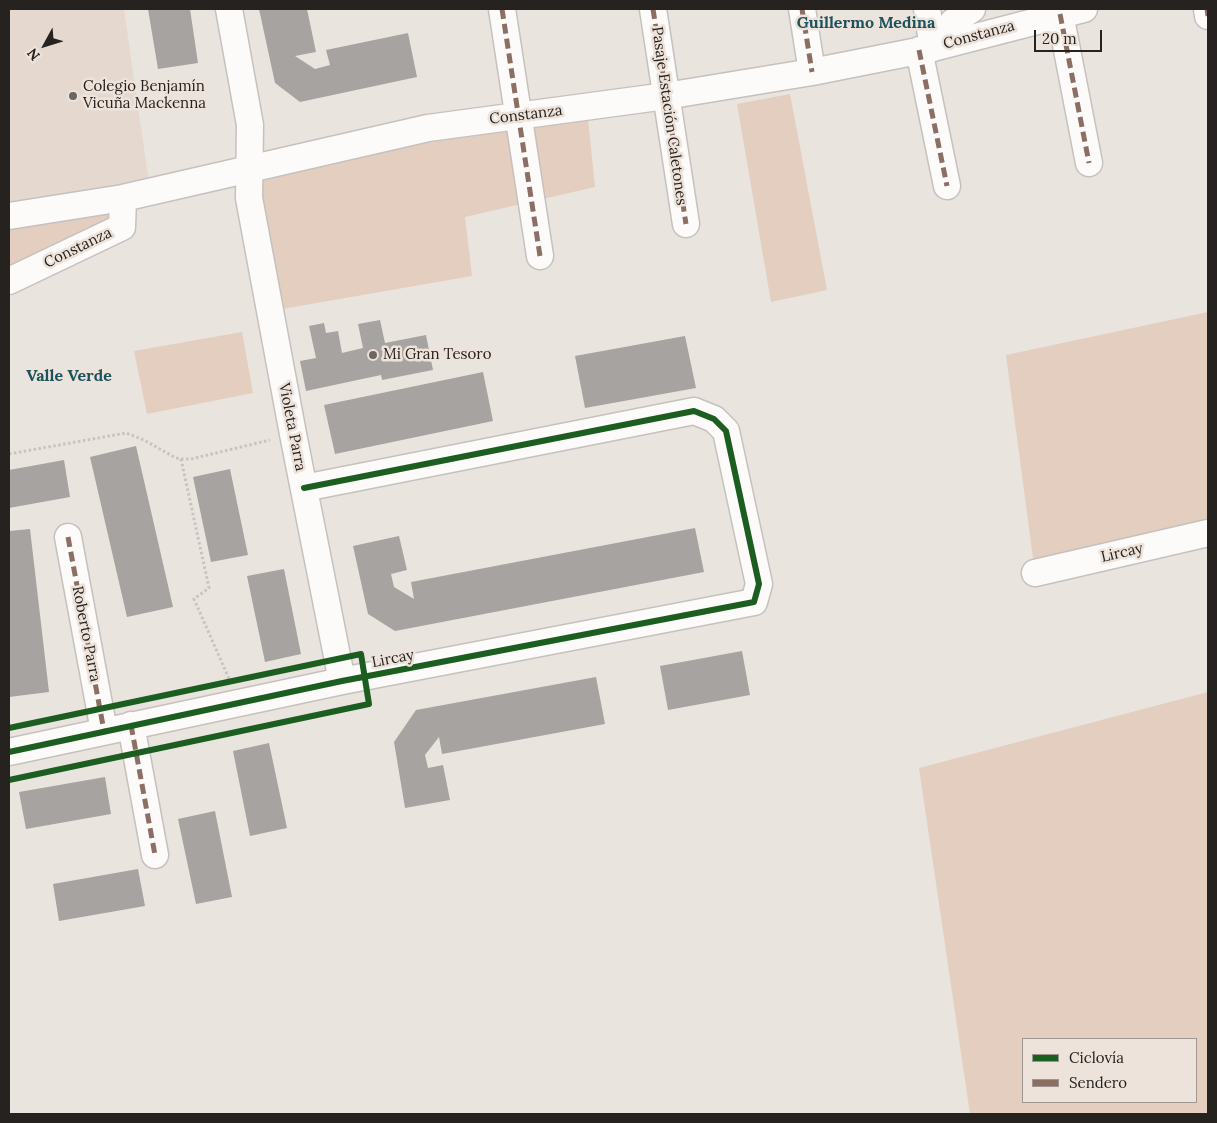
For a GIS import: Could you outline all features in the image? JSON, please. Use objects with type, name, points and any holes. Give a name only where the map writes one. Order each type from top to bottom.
[{"type":"street","name":"Violeta Parra","points":[[229,9],[250,125],[249,198],[342,681]]},
{"type":"street","points":[[502,9],[540,256]]},
{"type":"street","name":"Pasaje Estación Caletones","points":[[653,9],[686,224]]},
{"type":"street","points":[[802,9],[812,72]]},
{"type":"street","points":[[927,9],[926,49],[948,186]]},
{"type":"street","name":"Constanza","points":[[926,49],[953,22],[972,9]]},
{"type":"street","points":[[1207,9],[1208,16]]},
{"type":"street","name":"Constanza","points":[[9,216],[123,198],[248,171],[428,128],[666,96],[812,72],[926,49],[1072,12]]},
{"type":"street","points":[[1072,12],[1089,163]]},
{"type":"street","name":"Constanza","points":[[9,281],[122,227],[123,198]]},
{"type":"street","name":"Lircay","points":[[9,752],[131,725],[237,688],[342,681],[754,602],[759,584],[726,432],[714,419],[694,411],[304,488]]},
{"type":"street","name":"Lircay","points":[[1035,573],[1208,533]]},
{"type":"street","name":"Roberto Parra","points":[[68,537],[104,731]]},
{"type":"street","points":[[131,725],[155,854]]},
{"type":"path","points":[[9,454],[126,432],[176,458],[191,459],[293,434]]},
{"type":"path","points":[[181,459],[209,588],[194,599],[237,688]]},
{"type":"path","points":[[221,684],[237,688]]},
{"type":"shaded area","name":"Colegio Benjamín Vicuña Mackenna","points":[[9,9],[124,9],[149,183],[9,204]]},
{"type":"shaded area","points":[[790,94],[827,290],[771,302],[737,104]]},
{"type":"shaded area","points":[[588,119],[595,187],[465,217],[472,276],[282,309],[255,183],[438,137]]},
{"type":"shaded area","points":[[110,211],[110,219],[9,267],[9,227]]},
{"type":"shaded area","points":[[1208,312],[1208,533],[1035,573],[1006,355]]},
{"type":"shaded area","points":[[242,332],[253,393],[147,414],[134,351]]},
{"type":"shaded area","points":[[1208,692],[1208,1114],[970,1114],[919,768]]},
{"type":"building","points":[[148,9],[190,9],[198,63],[158,69]]},
{"type":"building","points":[[259,9],[307,9],[316,52],[295,56],[315,69],[330,65],[326,50],[408,33],[417,77],[300,102],[275,83]]},
{"type":"building","name":"Mi Gran Tesoro","points":[[380,320],[385,343],[426,335],[433,370],[382,380],[381,375],[306,391],[300,361],[316,358],[309,326],[324,323],[326,333],[338,331],[342,353],[363,348],[358,324]]},
{"type":"building","points":[[685,336],[696,388],[585,408],[575,356]]},
{"type":"building","points":[[483,372],[493,421],[335,454],[324,405]]},
{"type":"building","points":[[136,446],[173,607],[127,617],[90,457]]},
{"type":"building","points":[[64,460],[70,497],[9,508],[9,470]]},
{"type":"building","points":[[230,469],[248,555],[211,562],[193,477]]},
{"type":"building","points":[[695,528],[704,572],[395,631],[368,614],[353,546],[399,536],[407,570],[391,574],[394,587],[414,599],[411,582]]},
{"type":"building","points":[[30,529],[49,692],[9,697],[9,531]]},
{"type":"building","points":[[284,569],[301,654],[265,662],[247,576]]},
{"type":"building","points":[[742,651],[750,695],[668,710],[660,666]]},
{"type":"building","points":[[596,677],[605,724],[442,754],[439,737],[425,755],[428,768],[443,765],[450,800],[405,808],[394,742],[416,710]]},
{"type":"building","points":[[269,743],[287,828],[250,836],[233,751]]},
{"type":"building","points":[[105,777],[111,814],[26,829],[19,792]]},
{"type":"building","points":[[215,811],[232,897],[196,904],[178,819]]},
{"type":"building","points":[[138,869],[145,906],[59,921],[53,884]]},
{"type":"marked path","points":[[502,9],[540,256]]},
{"type":"marked path","points":[[653,9],[686,224]]},
{"type":"marked path","points":[[802,9],[812,72]]},
{"type":"marked path","points":[[1207,9],[1208,16]]},
{"type":"marked path","points":[[1060,14],[1089,163]]},
{"type":"marked path","points":[[919,50],[947,186]]},
{"type":"marked path","points":[[68,537],[104,731]]},
{"type":"marked path","points":[[131,725],[155,855]]},
{"type":"cycle path","points":[[9,752],[342,681],[754,602],[759,584],[726,431],[714,419],[694,411],[304,488]]},
{"type":"cycle path","points":[[9,728],[361,654],[369,704],[9,780]]},
{"type":"place","name":"Colegio Benjamín Vicuña Mackenna","points":[[73,96]]},
{"type":"place","name":"Mi Gran Tesoro","points":[[373,355]]},
{"type":"district","name":"Guillermo Medina","points":[[866,23]]},
{"type":"district","name":"Valle Verde","points":[[69,376]]}]
